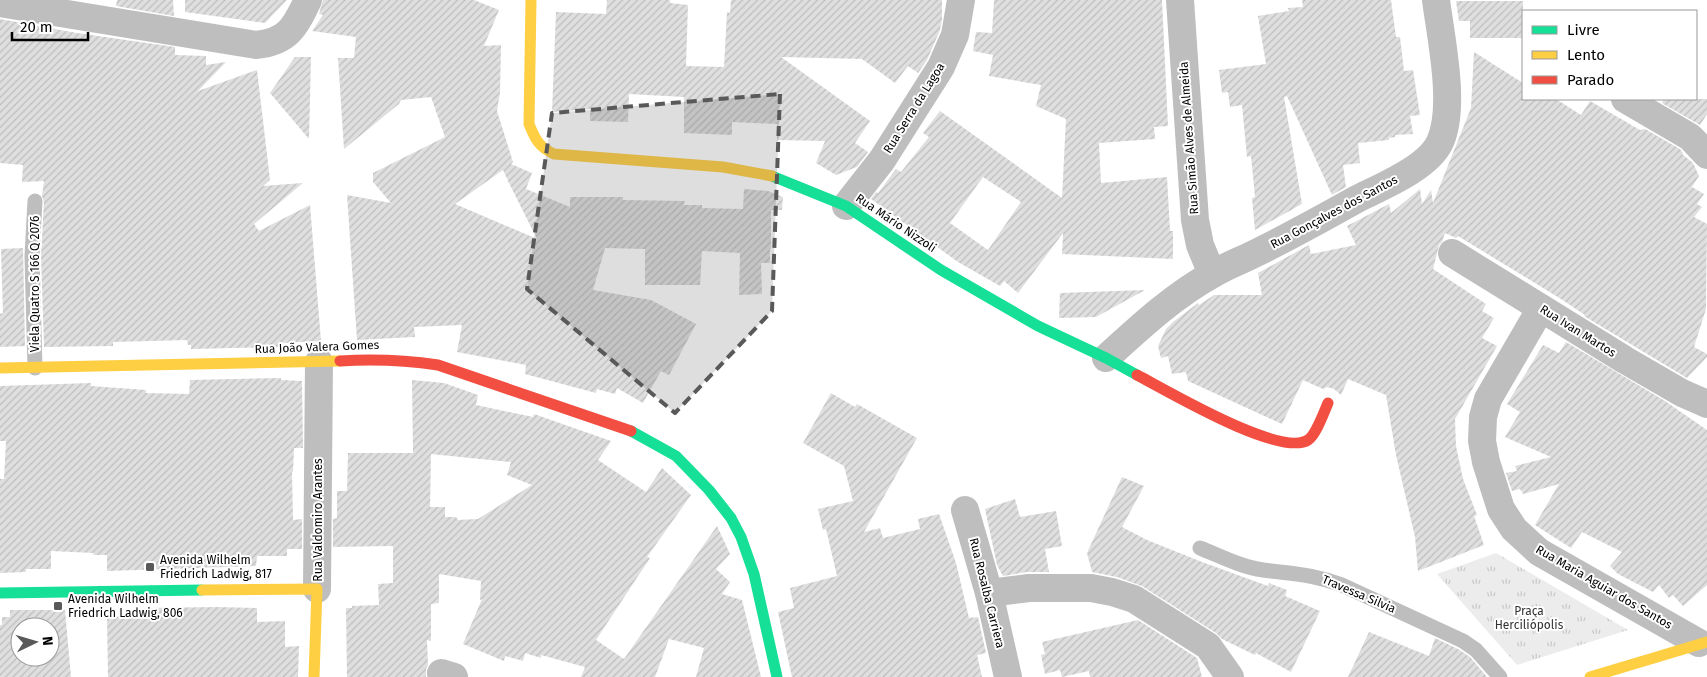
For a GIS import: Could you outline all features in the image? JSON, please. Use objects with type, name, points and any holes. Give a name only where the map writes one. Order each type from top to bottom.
[{"type":"street","points":[[0,3],[256,45],[277,41],[288,34],[308,0]]},
{"type":"street","name":"Rua Mário Nizzoli","points":[[531,0],[529,124],[541,148],[554,154],[723,167],[772,176],[846,206],[942,270],[1038,326],[1106,358],[1210,414],[1263,436],[1297,443],[1308,440],[1315,431],[1328,403]]},
{"type":"street","name":"Rua Serra da Lagoa","points":[[846,206],[882,160],[941,67],[955,35],[961,0]]},
{"type":"street","name":"Rua Simão Alves de Almeida","points":[[1180,0],[1195,220],[1200,245],[1212,274]]},
{"type":"street","name":"Rua Gonçalves dos Santos","points":[[1106,358],[1140,327],[1212,274],[1254,254],[1414,168],[1429,156],[1439,144],[1444,131],[1447,112],[1436,0]]},
{"type":"street","points":[[1627,100],[1690,137],[1707,155]]},
{"type":"street","name":"Rua Ivan Martos","points":[[1452,253],[1641,369],[1682,393],[1707,404]]},
{"type":"street","name":"Rua Maria Aguiar dos Santos","points":[[1541,308],[1488,399],[1483,417],[1482,441],[1486,462],[1502,509],[1514,529],[1539,552],[1703,642]]},
{"type":"street","name":"Rua João Valera Gomes","points":[[0,368],[319,362],[380,359],[406,360],[438,365],[625,428],[654,442],[676,456],[710,490],[731,518],[741,537],[754,574],[777,677]]},
{"type":"street","name":"Rua Valdomiro Arantes","points":[[314,677],[317,589],[319,362]]},
{"type":"street","name":"Rua Rosalba Carriera","points":[[965,510],[989,593],[1008,677]]},
{"type":"street","points":[[989,593],[1029,588],[1091,588],[1134,599],[1208,646],[1230,677]]},
{"type":"street","points":[[0,593],[317,589]]},
{"type":"street","points":[[1590,677],[1703,642]]},
{"type":"lane","name":"Viela Quatro S 166 Q 2076","points":[[35,201],[32,256],[35,368]]},
{"type":"lane","name":"Travessa Silvia","points":[[1200,548],[1227,560],[1256,568],[1294,572],[1322,578],[1342,586],[1463,641],[1476,650],[1500,677]]},
{"type":"highlighted area","points":[[780,94],[772,311],[675,413],[527,289],[552,113]]},
{"type":"green space","name":"Praça Herciliópolis","points":[[1496,553],[1628,630],[1517,665],[1437,574]]},
{"type":"building","points":[[117,0],[173,0],[174,16],[116,6]]},
{"type":"building","points":[[185,0],[287,0],[265,23],[185,12]]},
{"type":"building","points":[[323,0],[474,0],[499,10],[484,46],[501,45],[500,92],[497,111],[513,162],[511,164],[532,173],[526,189],[570,207],[570,197],[623,197],[623,200],[685,201],[684,205],[702,205],[702,208],[743,209],[744,189],[768,191],[783,197],[782,210],[771,210],[770,263],[761,263],[762,294],[739,295],[740,253],[702,251],[700,285],[645,285],[645,249],[605,248],[593,290],[651,300],[696,324],[669,375],[661,371],[643,403],[617,388],[615,394],[597,389],[596,393],[525,374],[526,365],[457,352],[462,325],[414,327],[415,337],[357,340],[347,195],[391,203],[373,182],[373,173],[445,137],[431,97],[401,100],[399,104],[344,149],[338,58],[354,58],[356,37],[312,31],[323,15],[319,14]],"holes":[[[503,170],[537,239],[455,204]]]},
{"type":"building","points":[[607,0],[670,0],[670,3],[688,5],[686,66],[724,67],[727,12],[730,13],[731,0],[942,0],[942,19],[940,30],[927,60],[918,73],[908,66],[895,83],[862,59],[781,57],[870,121],[855,143],[868,152],[857,167],[836,175],[816,163],[825,141],[777,140],[777,124],[732,122],[732,135],[684,133],[684,97],[629,94],[628,122],[590,121],[590,109],[552,112],[556,12],[606,14]]},
{"type":"building","points":[[994,0],[1162,0],[1168,126],[1154,127],[1155,139],[1099,143],[1101,183],[1167,177],[1170,231],[1173,231],[1173,259],[1062,254],[1063,233],[1018,293],[1004,281],[1000,286],[958,262],[871,199],[876,192],[878,193],[896,169],[901,172],[929,137],[923,133],[940,111],[1062,198],[1066,119],[1036,106],[1041,85],[989,76],[993,55],[973,51],[976,32],[992,33]],"holes":[[[983,177],[1021,202],[988,250],[950,223]]]},
{"type":"building","points":[[1302,0],[1391,0],[1396,37],[1400,37],[1404,71],[1413,70],[1420,115],[1410,116],[1413,134],[1395,135],[1395,137],[1389,138],[1389,140],[1358,143],[1360,163],[1343,165],[1346,187],[1332,195],[1287,96],[1284,97],[1302,204],[1255,230],[1252,198],[1255,197],[1251,156],[1247,157],[1242,105],[1230,107],[1228,92],[1222,93],[1219,70],[1266,64],[1258,16],[1289,11],[1288,8],[1303,7]]},
{"type":"building","points":[[1456,1],[1523,1],[1522,38],[1470,38],[1470,21],[1459,21]]},
{"type":"building","points":[[0,19],[77,33],[175,47],[175,55],[206,56],[206,65],[226,62],[198,91],[257,70],[270,180],[263,186],[303,183],[254,224],[259,231],[310,205],[321,341],[282,343],[282,347],[191,349],[191,345],[188,345],[187,340],[113,342],[113,346],[44,347],[41,256],[44,181],[22,182],[23,165],[0,163]]},
{"type":"building","points":[[1474,52],[1522,82],[1522,100],[1558,100],[1581,115],[1590,101],[1640,130],[1645,129],[1680,149],[1682,154],[1693,163],[1699,176],[1692,187],[1704,194],[1697,204],[1702,207],[1694,217],[1707,224],[1706,309],[1694,347],[1707,354],[1707,357],[1687,378],[1584,316],[1561,299],[1458,236],[1456,238],[1445,233],[1439,245],[1433,269],[1486,304],[1482,311],[1494,318],[1482,338],[1497,346],[1455,419],[1456,446],[1463,479],[1477,515],[1474,516],[1484,545],[1418,571],[1415,537],[1396,455],[1386,395],[1348,379],[1341,395],[1334,389],[1327,387],[1323,389],[1303,380],[1282,424],[1188,381],[1186,372],[1172,374],[1168,356],[1161,358],[1158,346],[1166,329],[1173,322],[1198,303],[1199,305],[1214,295],[1262,295],[1258,273],[1309,245],[1311,254],[1356,245],[1347,226],[1389,204],[1391,213],[1420,189],[1422,204],[1431,190],[1433,203],[1471,108]]},
{"type":"building","points":[[295,57],[311,57],[309,139],[270,93]]},
{"type":"building","points":[[1707,99],[1707,114],[1700,125],[1662,103],[1664,100]]},
{"type":"building","points":[[23,248],[25,346],[0,347],[0,314],[3,313],[1,249]]},
{"type":"building","points":[[1145,290],[1096,317],[1059,318],[1060,293]]},
{"type":"building","points":[[1566,342],[1665,401],[1707,430],[1707,585],[1683,606],[1673,595],[1669,598],[1659,585],[1653,592],[1618,574],[1610,566],[1622,552],[1582,532],[1571,548],[1535,525],[1559,484],[1523,494],[1520,489],[1512,491],[1506,473],[1517,471],[1515,466],[1551,457],[1505,437],[1520,412],[1507,404],[1543,345],[1559,353]]},
{"type":"building","points":[[281,378],[281,380],[302,381],[303,448],[294,448],[292,472],[293,520],[302,519],[302,549],[287,549],[287,556],[257,556],[256,566],[107,571],[107,555],[51,551],[51,569],[26,569],[26,572],[0,573],[0,479],[4,479],[6,441],[0,441],[0,386],[91,383],[91,386],[146,390],[146,393],[189,394],[190,380]]},
{"type":"building","points":[[412,380],[444,383],[478,395],[476,405],[533,417],[534,414],[611,441],[598,460],[646,492],[662,468],[691,495],[647,557],[650,558],[596,640],[624,659],[717,526],[730,554],[716,569],[730,582],[722,594],[742,600],[761,677],[696,677],[704,648],[669,639],[655,677],[581,677],[585,667],[541,655],[541,658],[525,653],[523,661],[505,656],[504,661],[463,644],[482,599],[480,600],[481,581],[439,574],[439,603],[431,604],[431,641],[427,640],[428,665],[426,677],[347,677],[346,608],[379,605],[378,584],[393,583],[393,546],[333,547],[333,519],[337,518],[337,491],[347,491],[348,453],[413,453]],"holes":[[[431,454],[511,462],[507,475],[532,485],[478,519],[458,520],[456,517],[445,517],[445,507],[430,507]]]},
{"type":"building","points":[[831,393],[855,407],[857,404],[917,438],[864,532],[880,528],[883,538],[920,529],[918,519],[939,514],[956,563],[969,618],[978,617],[986,653],[977,655],[982,677],[792,677],[778,612],[794,608],[790,588],[837,576],[826,529],[823,530],[818,509],[853,501],[844,466],[803,443]]},
{"type":"building","points":[[1122,477],[1144,486],[1122,527],[1147,540],[1202,562],[1268,586],[1269,583],[1287,590],[1285,596],[1320,611],[1291,672],[1256,653],[1255,655],[1222,639],[1216,633],[1142,586],[1117,577],[1092,572],[1087,553]]},
{"type":"building","points":[[1015,499],[1020,517],[1056,511],[1062,546],[1045,549],[1049,572],[1027,572],[1003,576],[997,565],[985,509]]},
{"type":"building","points":[[144,608],[257,608],[257,622],[285,621],[285,647],[299,646],[298,677],[108,677],[107,617],[145,615]]},
{"type":"building","points":[[10,610],[65,610],[71,677],[0,677],[0,625],[2,625],[2,617],[10,617]]},
{"type":"building","points":[[1138,620],[1197,658],[1202,677],[1090,677],[1089,671],[1062,677],[1060,670],[1045,674],[1041,655],[1045,654],[1042,642]]},
{"type":"building","points":[[1369,632],[1429,656],[1435,638],[1470,657],[1487,677],[1348,677]]},
{"type":"traffic: fast","points":[[772,176],[846,206],[941,270],[1038,326],[1137,375]]},
{"type":"traffic: fast","points":[[631,431],[676,456],[709,490],[731,518],[741,537],[754,574],[777,677]]},
{"type":"traffic: fast","points":[[0,593],[202,590]]},
{"type":"traffic: slow","points":[[531,0],[529,124],[536,138],[545,148],[554,154],[723,167],[772,176]]},
{"type":"traffic: slow","points":[[0,368],[340,361]]},
{"type":"traffic: slow","points":[[202,590],[317,589],[314,677]]},
{"type":"traffic: slow","points":[[1590,677],[1707,642]]},
{"type":"traffic: jam","points":[[340,361],[389,360],[438,365],[631,431]]},
{"type":"traffic: jam","points":[[1137,375],[1223,420],[1274,440],[1294,443],[1308,440],[1311,437],[1320,423],[1328,403]]},
{"type":"place","name":"Avenida Wilhelm Friedrich Ladwig, 817","points":[[150,567]]},
{"type":"place","name":"Avenida Wilhelm Friedrich Ladwig, 806","points":[[58,606]]}]
